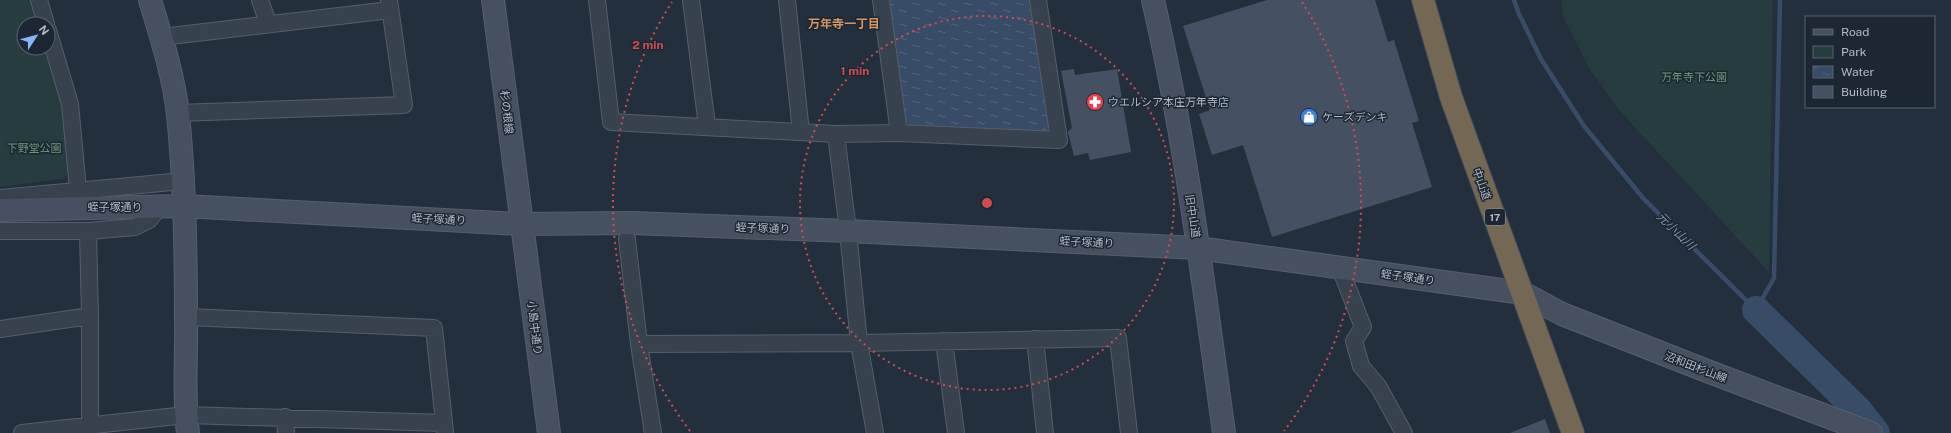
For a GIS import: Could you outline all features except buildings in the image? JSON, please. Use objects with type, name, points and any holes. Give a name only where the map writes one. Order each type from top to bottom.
[{"type":"highway","name":"中山道","points":[[1423,0],[1451,97],[1572,433]]},
{"type":"street","points":[[39,0],[44,16]]},
{"type":"street","points":[[150,0],[162,37],[178,113],[183,181],[187,424]]},
{"type":"street","points":[[260,0],[268,23]]},
{"type":"street","name":"杉の根線","points":[[493,0],[521,224]]},
{"type":"street","points":[[596,0],[611,122],[836,134],[899,133],[1058,140],[1038,0]]},
{"type":"street","points":[[691,0],[706,126]]},
{"type":"street","points":[[787,0],[801,132]]},
{"type":"street","points":[[881,0],[899,133]]},
{"type":"street","name":"旧中山道","points":[[1153,0],[1168,68],[1198,248],[1224,433]]},
{"type":"street","points":[[162,37],[390,5],[404,106],[178,113]]},
{"type":"street","points":[[56,56],[70,104],[78,190]]},
{"type":"street","points":[[836,134],[848,231],[859,343],[875,433],[870,433]]},
{"type":"street","points":[[0,198],[183,181]]},
{"type":"street","name":"蛭子塚通り","points":[[0,210],[183,206],[521,224],[632,224],[848,231],[1198,248],[1523,294]]},
{"type":"street","points":[[0,231],[88,230],[135,227],[149,220],[152,207]]},
{"type":"street","name":"小島中通り","points":[[521,224],[549,433]]},
{"type":"street","points":[[88,230],[90,429]]},
{"type":"street","points":[[627,239],[639,344],[653,433]]},
{"type":"street","points":[[1340,268],[1364,327],[1354,341],[1361,366],[1378,386],[1404,433]]},
{"type":"street","name":"沼和田杉山線","points":[[1523,294],[1562,314],[1871,433]]},
{"type":"street","points":[[0,329],[90,316]]},
{"type":"street","points":[[22,433],[285,417],[445,428],[434,328],[186,317]]},
{"type":"street","points":[[639,344],[944,342],[1118,338],[1129,433]]},
{"type":"street","points":[[1035,339],[1045,433]]},
{"type":"street","points":[[944,342],[956,433]]},
{"type":"street","points":[[285,417],[286,433]]},
{"type":"green space","name":"下野堂公園","points":[[0,0],[32,0],[37,16],[16,16],[16,56],[50,56],[65,105],[68,174],[62,179],[0,187]]},
{"type":"green space","name":"万年寺下公園","points":[[1561,0],[1773,0],[1769,272],[1618,109],[1589,68],[1563,17]]},
{"type":"water","points":[[886,0],[1032,0],[1050,126],[1046,132],[911,127],[901,117]]},
{"type":"waterway","name":"元小山川","points":[[1514,0],[1519,14],[1541,59],[1584,126],[1643,198],[1756,310],[1774,278],[1780,0]]},
{"type":"waterway","name":"元小山川","points":[[1756,310],[1858,410],[1876,433]]},
{"type":"place","name":"ウエルシア本庄万年寺店","points":[[1095,102]]},
{"type":"place","name":"ケーズデンキ","points":[[1309,117]]},
{"type":"district","name":"万年寺一丁目","points":[[844,24]]}]
